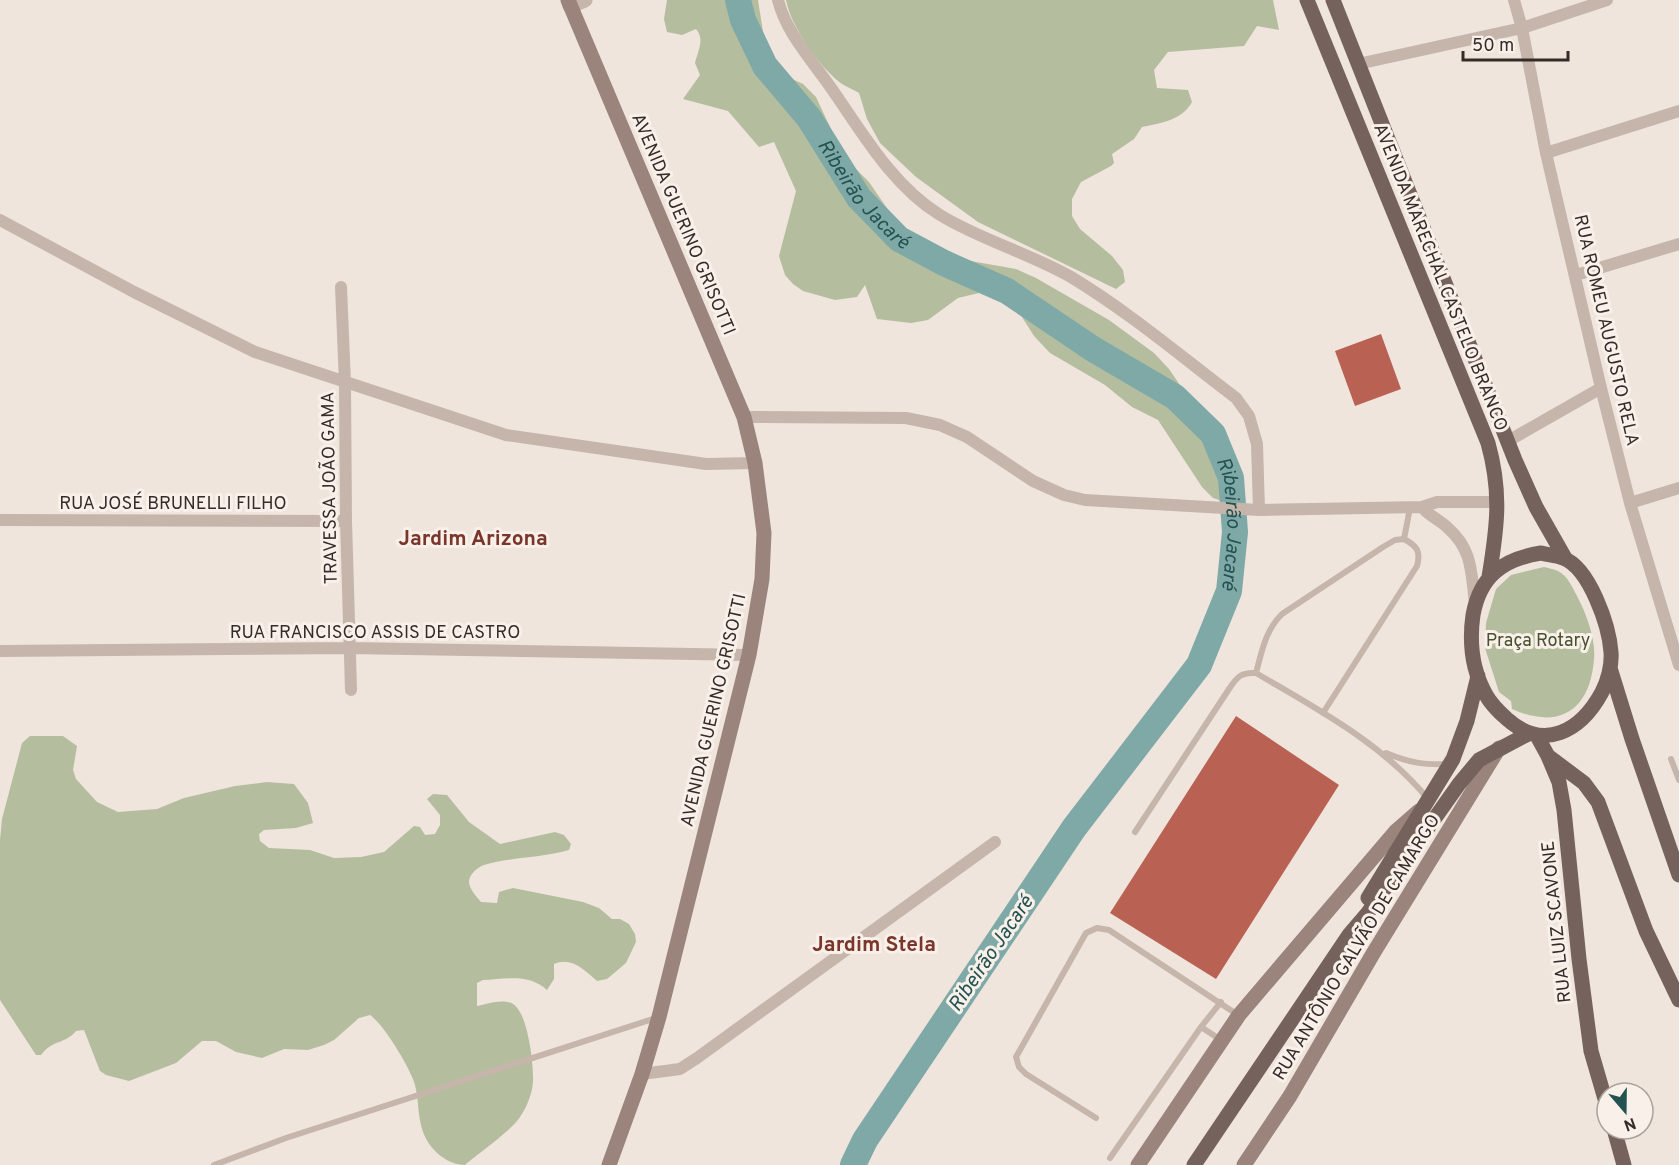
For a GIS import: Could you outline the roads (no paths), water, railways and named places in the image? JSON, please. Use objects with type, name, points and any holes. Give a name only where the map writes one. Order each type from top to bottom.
[{"type":"main road","name":"AVENIDA MARECHAL CASTELO BRANCO","points":[[1307,0],[1488,444],[1494,465],[1498,502],[1489,577]]},
{"type":"main road","name":"AVENIDA MARECHAL CASTELO BRANCO","points":[[1333,0],[1508,441],[1536,507],[1565,558]]},
{"type":"main road","name":"AVENIDA GUERINO GRISOTTI","points":[[569,3],[744,417],[754,463],[764,533],[762,579],[749,655],[659,1017],[642,1074],[609,1165]]},
{"type":"main road","points":[[1194,1165],[1349,935],[1367,914],[1479,759],[1498,748],[1533,735],[1552,735],[1581,721],[1595,706],[1605,687],[1612,653],[1605,623],[1596,598],[1583,575],[1565,558],[1541,554],[1523,556],[1507,563],[1489,577],[1475,603],[1470,636],[1473,659],[1486,695],[1498,711],[1533,735]]},
{"type":"main road","points":[[1610,668],[1679,875]]},
{"type":"main road","points":[[1349,935],[1361,908],[1449,764],[1467,721],[1478,676]]},
{"type":"main road","name":"RUA LUIZ SCAVONE","points":[[1533,735],[1548,756],[1559,782],[1591,1051],[1600,1081]]},
{"type":"main road","name":"RUA ANTÔNIO GALVÃO DE CAMARGO","points":[[1245,1165],[1290,1096],[1498,748]]},
{"type":"main road","points":[[1548,756],[1584,783],[1598,802],[1646,931],[1679,1000]]},
{"type":"main road","points":[[1138,1165],[1239,1016],[1395,832],[1426,803]]},
{"type":"main road","points":[[1617,1141],[1624,1165]]},
{"type":"street","points":[[569,3],[585,0]]},
{"type":"street","points":[[778,0],[782,16],[799,44],[892,174],[918,200],[941,215],[1069,276],[1111,302],[1236,398],[1249,416],[1257,444],[1259,510]]},
{"type":"street","name":"RUA ROMEU AUGUSTO RELA","points":[[1514,0],[1522,27],[1546,153],[1601,388],[1630,503],[1679,665]]},
{"type":"street","points":[[1358,64],[1522,27],[1607,0]]},
{"type":"street","points":[[1546,153],[1679,111]]},
{"type":"street","points":[[0,220],[134,292],[255,352],[506,435],[706,464],[754,463]]},
{"type":"street","points":[[1576,275],[1679,243]]},
{"type":"street","name":"TRAVESSA JOÃO GAMA","points":[[340,287],[345,383],[351,690]]},
{"type":"street","points":[[1508,441],[1601,388]]},
{"type":"street","points":[[744,417],[906,418],[940,425],[967,437],[1033,481],[1064,495],[1085,500],[1259,510],[1416,507],[1437,502],[1498,502]]},
{"type":"street","points":[[1630,503],[1679,488]]},
{"type":"street","points":[[1416,507],[1455,533],[1467,550],[1475,603]]},
{"type":"street","name":"RUA JOSÉ BRUNELLI FILHO","points":[[0,520],[346,521]]},
{"type":"street","name":"RUA FRANCISCO ASSIS DE CASTRO","points":[[0,651],[350,648],[749,655]]},
{"type":"street","points":[[642,1074],[680,1069],[698,1058],[995,842]]},
{"type":"lane","points":[[1404,539],[1416,507]]},
{"type":"lane","points":[[1256,673],[1265,637],[1272,624],[1282,614],[1395,540],[1404,539],[1413,543],[1420,555],[1417,566],[1323,713]]},
{"type":"lane","points":[[1135,832],[1238,677],[1244,673],[1256,673],[1377,749],[1398,766],[1426,803]]},
{"type":"lane","points":[[1377,749],[1422,765],[1449,764]]},
{"type":"lane","points":[[1671,759],[1679,780]]},
{"type":"lane","points":[[1096,1118],[1026,1074],[1019,1067],[1016,1058],[1086,933],[1097,928],[1109,930],[1239,1016]]},
{"type":"lane","points":[[1110,1158],[1201,1027],[1221,1002]]},
{"type":"lane","points":[[214,1165],[286,1138],[659,1017]]},
{"type":"lane","points":[[1201,1027],[1222,1041]]},
{"type":"waterway","name":"Ribeirão Jacaré","points":[[738,0],[743,20],[765,66],[809,118],[859,198],[899,239],[944,263],[1007,291],[1093,349],[1175,397],[1213,434],[1231,478],[1235,532],[1229,591],[1199,665],[1074,828],[865,1140],[853,1165]]},
{"type":"district","name":"Jardim Arizona","points":[[473,538]]},
{"type":"district","name":"Jardim Stela","points":[[874,944]]},
{"type":"park label","name":"Praça Rotary","points":[[1538,640]]}]
